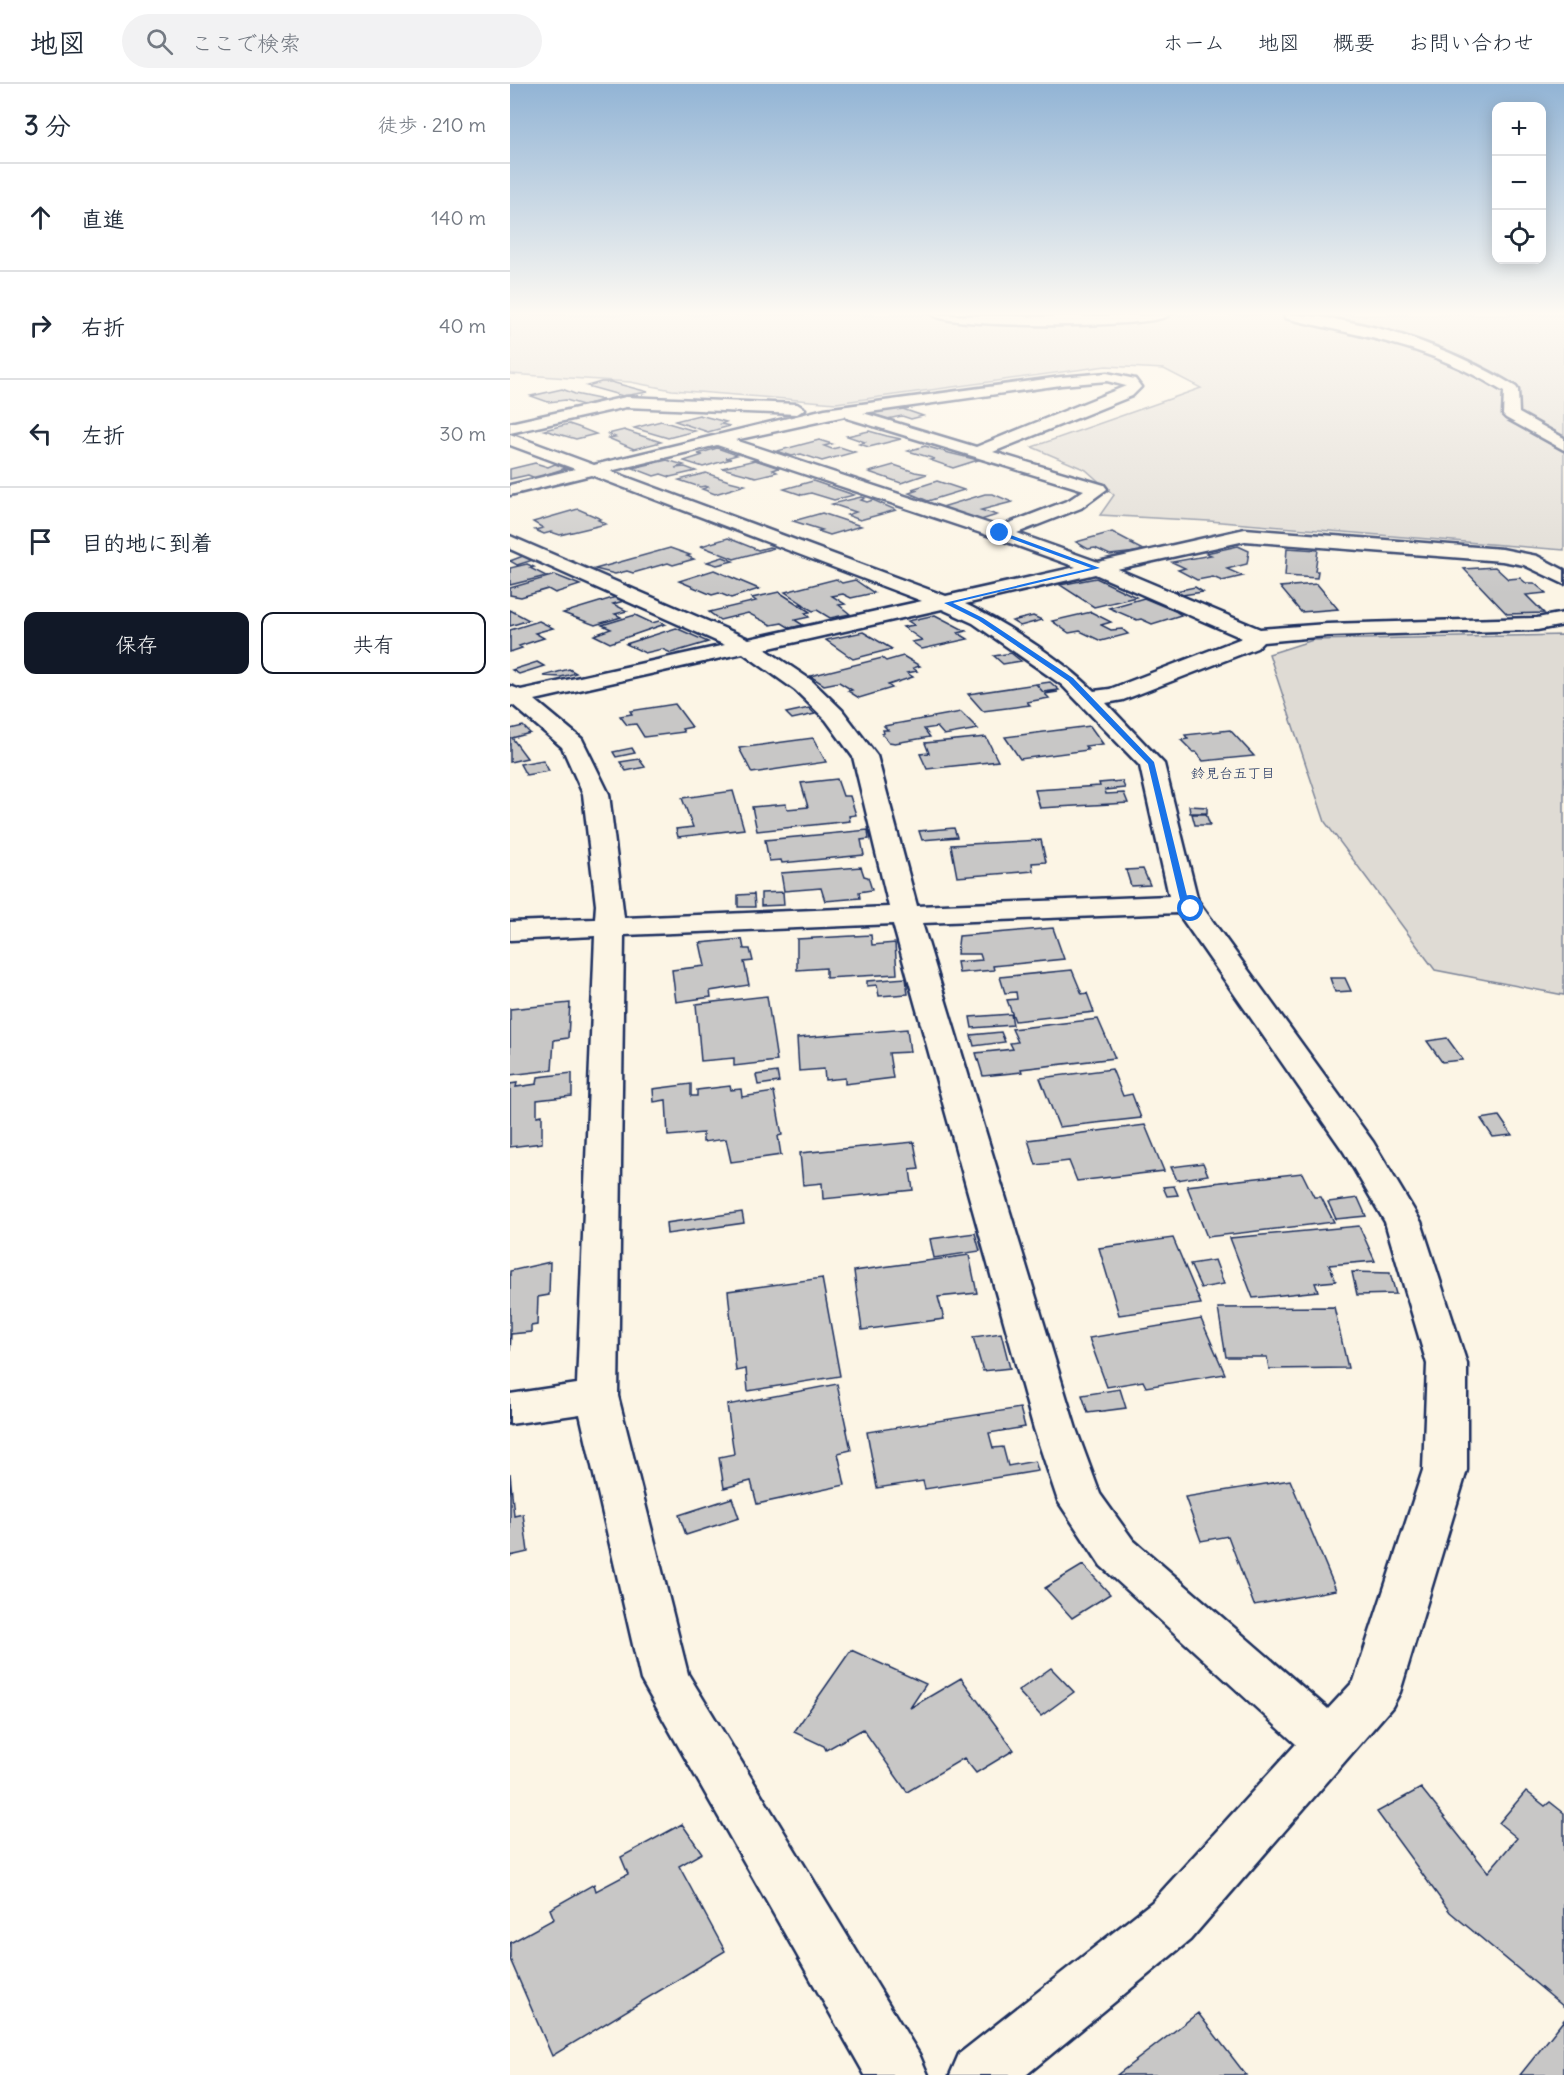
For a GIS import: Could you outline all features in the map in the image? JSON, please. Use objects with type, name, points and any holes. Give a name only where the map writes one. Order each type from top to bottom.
[{"type":"street","points":[[510,428],[600,408]]},
{"type":"street","points":[[777,408],[833,413],[978,452],[1098,489],[1075,504],[1000,533]]},
{"type":"street","points":[[510,490],[833,413],[869,408]]},
{"type":"street","points":[[978,452],[1089,408]]},
{"type":"street","points":[[1511,408],[1511,415],[1564,445]]},
{"type":"street","points":[[510,439],[947,603],[980,619],[1070,680],[1152,764],[1185,904],[1198,919],[1354,1141],[1403,1222],[1447,1364],[1445,1470],[1375,1692],[1171,1921],[980,2075]]},
{"type":"street","points":[[718,440],[1000,533],[1097,568],[1257,636],[1327,630],[1537,624],[1564,619]]},
{"type":"street","points":[[513,697],[947,603],[1245,535],[1502,555],[1530,560],[1564,578]]},
{"type":"street","points":[[510,542],[748,647],[803,685],[834,715],[865,756],[905,916],[1055,1429],[1080,1501],[1117,1553],[1329,1742]]},
{"type":"street","points":[[1089,699],[1114,695],[1249,643],[1257,636]]},
{"type":"street","points":[[513,697],[573,744],[596,794],[610,905],[597,1396],[665,1680],[898,2075]]},
{"type":"street","points":[[510,931],[1185,904]]},
{"type":"street","points":[[510,1409],[597,1396]]},
{"type":"shaded area","points":[[1144,408],[1564,408],[1564,550],[1209,521],[1100,515],[1114,495],[1086,470],[1032,447]]},
{"type":"shaded area","points":[[1564,635],[1564,995],[1435,970],[1325,822],[1269,654],[1313,640]]},
{"type":"building","points":[[900,408],[923,416],[911,419],[902,416],[887,419],[866,412]]},
{"type":"building","points":[[699,415],[726,422],[721,424],[730,426],[708,432],[675,421]]},
{"type":"building","points":[[661,421],[695,431],[668,438],[634,428]]},
{"type":"building","points":[[569,424],[596,434],[576,439],[544,430]]},
{"type":"building","points":[[624,430],[661,442],[634,449],[608,438],[615,437],[608,434]]},
{"type":"building","points":[[869,431],[901,439],[869,447],[859,444],[865,442],[847,436]]},
{"type":"building","points":[[819,440],[832,444],[824,446],[832,449],[840,447],[855,452],[822,461],[801,454],[792,456],[777,451]]},
{"type":"building","points":[[925,446],[978,460],[953,468],[930,460],[935,459],[908,451]]},
{"type":"building","points":[[717,448],[737,455],[703,467],[684,461],[703,455],[698,454]]},
{"type":"building","points":[[667,460],[684,465],[675,468],[685,467],[696,471],[670,477],[661,474],[654,476],[633,468]]},
{"type":"building","points":[[755,460],[779,468],[773,470],[777,472],[756,477],[722,468]]},
{"type":"building","points":[[535,463],[548,467],[555,464],[566,468],[535,478],[528,475],[510,479],[510,469]]},
{"type":"building","points":[[894,465],[927,474],[901,483],[869,472]]},
{"type":"building","points":[[706,473],[745,485],[715,494],[702,489],[708,487],[700,487],[679,480]]},
{"type":"building","points":[[813,481],[854,495],[834,500],[811,493],[802,495],[784,489]]},
{"type":"building","points":[[937,481],[964,490],[928,501],[909,493],[918,490],[912,489]]},
{"type":"building","points":[[985,494],[993,494],[1012,502],[981,510],[997,515],[981,520],[942,507]]},
{"type":"building","points":[[865,498],[861,500],[867,502],[873,500],[896,510],[860,520],[847,515],[856,512],[832,504]]},
{"type":"building","points":[[578,509],[601,519],[598,520],[606,524],[560,535],[551,532],[544,534],[535,530],[543,528],[533,522]]},
{"type":"building","points":[[822,513],[861,526],[830,535],[818,531],[822,530],[793,521]]},
{"type":"building","points":[[1112,532],[1145,551],[1110,555],[1095,548],[1088,549],[1076,542]]},
{"type":"building","points":[[728,538],[758,550],[774,548],[734,559],[701,546]]},
{"type":"building","points":[[1238,546],[1249,551],[1247,564],[1227,569],[1243,576],[1222,581],[1213,577],[1197,580],[1178,570],[1185,568],[1172,562],[1211,555],[1206,553]]},
{"type":"building","points":[[670,548],[690,555],[687,556],[694,559],[673,565],[668,563],[633,573],[627,571],[615,574],[595,569]]},
{"type":"building","points":[[1287,548],[1318,550],[1315,571],[1318,571],[1317,578],[1285,576]]},
{"type":"building","points":[[523,556],[533,560],[517,565],[510,561]]},
{"type":"building","points":[[723,557],[733,561],[717,565],[707,562]]},
{"type":"building","points":[[527,564],[546,576],[510,585],[510,568]]},
{"type":"building","points":[[1495,567],[1508,579],[1520,578],[1526,583],[1534,583],[1546,593],[1526,595],[1544,613],[1507,614],[1464,569]]},
{"type":"building","points":[[714,570],[759,589],[731,598],[719,593],[712,595],[679,581]]},
{"type":"building","points":[[555,575],[580,585],[555,593],[548,589],[521,597],[510,595],[510,588]]},
{"type":"building","points":[[1096,578],[1136,597],[1094,607],[1060,585]]},
{"type":"building","points":[[836,579],[842,583],[855,580],[874,593],[851,598],[843,594],[832,596],[845,604],[839,605],[850,614],[830,618],[817,610],[813,611],[785,592]]},
{"type":"building","points":[[1317,584],[1338,609],[1301,612],[1280,587]]},
{"type":"building","points":[[1195,587],[1203,592],[1182,595],[1175,591]]},
{"type":"building","points":[[779,592],[810,612],[805,613],[809,617],[795,620],[803,625],[790,628],[782,623],[771,625],[748,613],[720,620],[709,612],[756,601],[752,598]]},
{"type":"building","points":[[616,597],[624,601],[613,604],[627,611],[615,614],[621,617],[595,625],[563,613]]},
{"type":"building","points":[[1144,598],[1181,615],[1152,624],[1109,608]]},
{"type":"building","points":[[510,610],[529,620],[510,626]]},
{"type":"building","points":[[1091,612],[1111,622],[1101,625],[1111,630],[1122,629],[1128,634],[1101,641],[1080,631],[1069,633],[1052,621]]},
{"type":"building","points":[[635,615],[652,623],[659,621],[665,624],[610,643],[594,635],[611,629],[602,625]]},
{"type":"building","points":[[935,615],[966,631],[958,633],[968,639],[922,649],[912,642],[922,640],[903,627],[914,625],[908,621]]},
{"type":"building","points":[[1033,616],[1042,620],[1020,626],[1012,621]]},
{"type":"building","points":[[539,621],[553,628],[535,633],[544,638],[519,646],[522,648],[510,652],[510,630]]},
{"type":"building","points":[[676,628],[708,642],[671,653],[662,649],[645,653],[626,644]]},
{"type":"building","points":[[863,632],[892,649],[853,659],[826,640]]},
{"type":"building","points":[[1011,653],[1021,661],[1003,664],[994,656]]},
{"type":"building","points":[[903,656],[920,666],[913,668],[917,671],[907,673],[913,677],[888,685],[892,688],[859,698],[848,691],[852,690],[839,682],[824,685],[810,676],[882,658],[886,661]]},
{"type":"building","points":[[537,662],[544,666],[519,674],[512,670]]},
{"type":"building","points":[[569,669],[576,673],[561,677],[543,676]]},
{"type":"building","points":[[1050,682],[1059,690],[1043,692],[1036,684]]},
{"type":"building","points":[[1036,684],[1043,692],[1058,692],[1045,694],[1049,698],[1027,702],[1030,705],[983,711],[968,694]]},
{"type":"building","points":[[675,704],[692,727],[682,729],[684,732],[644,737],[636,724],[627,725],[620,716],[632,714],[630,711]]},
{"type":"building","points":[[809,708],[815,714],[792,719],[786,713]]},
{"type":"building","points":[[961,712],[978,729],[944,735],[937,727],[924,729],[930,737],[895,743],[889,742],[882,734],[883,730],[888,730],[884,726]]},
{"type":"building","points":[[523,726],[530,733],[512,738],[527,758],[510,762],[510,729]]},
{"type":"building","points":[[1090,726],[1103,744],[1085,746],[1088,750],[1020,759],[1005,737]]},
{"type":"building","points":[[1230,730],[1254,756],[1203,761],[1181,740],[1188,739],[1185,735]]},
{"type":"building","points":[[986,737],[998,761],[927,769],[920,754],[929,753],[925,743]]},
{"type":"building","points":[[813,738],[826,762],[752,773],[739,748]]},
{"type":"building","points":[[632,748],[635,753],[616,757],[613,752]]},
{"type":"building","points":[[639,759],[645,767],[626,771],[620,762]]},
{"type":"building","points":[[543,760],[549,771],[526,775],[520,764]]},
{"type":"building","points":[[837,779],[843,796],[850,796],[856,815],[849,816],[850,821],[757,831],[752,807],[786,804],[787,809],[808,807],[801,783]]},
{"type":"building","points":[[1122,781],[1125,788],[1105,790],[1106,794],[1124,793],[1128,803],[1040,808],[1035,790],[1100,786],[1099,783]]},
{"type":"building","points":[[733,791],[744,829],[678,837],[676,829],[693,827],[682,798]]},
{"type":"building","points":[[1189,806],[1207,807],[1207,813],[1190,813]]},
{"type":"building","points":[[1192,814],[1206,814],[1210,825],[1195,825]]},
{"type":"building","points":[[954,828],[957,837],[922,840],[919,831]]},
{"type":"building","points":[[868,830],[869,839],[861,840],[864,855],[782,863],[781,860],[769,861],[765,840]]},
{"type":"building","points":[[1041,840],[1046,862],[1032,863],[1033,871],[957,877],[951,845]]},
{"type":"building","points":[[861,867],[864,876],[868,877],[872,890],[859,892],[860,898],[825,901],[821,888],[784,891],[781,873]]},
{"type":"building","points":[[1143,869],[1150,885],[1131,886],[1126,870]]},
{"type":"building","points":[[783,892],[784,905],[761,906],[761,893]]},
{"type":"building","points":[[754,894],[755,907],[738,907],[738,895]]},
{"type":"building","points":[[1053,928],[1064,959],[993,966],[994,970],[959,973],[957,962],[982,960],[980,954],[957,954],[959,936]]},
{"type":"building","points":[[871,935],[872,945],[895,943],[897,974],[826,978],[826,968],[797,970],[797,939]]},
{"type":"building","points":[[742,939],[744,949],[750,949],[753,961],[744,962],[749,985],[710,991],[711,997],[676,1002],[672,970],[705,966],[700,943]]},
{"type":"building","points":[[1072,970],[1082,994],[1087,993],[1094,1012],[1015,1021],[1007,1000],[1017,999],[1016,992],[1005,993],[1000,977]]},
{"type":"building","points":[[906,978],[908,994],[879,996],[877,985],[867,986],[867,981]]},
{"type":"building","points":[[1330,978],[1345,978],[1351,991],[1335,992]]},
{"type":"building","points":[[767,996],[777,1061],[734,1066],[734,1058],[701,1061],[696,1004]]},
{"type":"building","points":[[570,1003],[568,1038],[554,1040],[552,1070],[510,1075],[510,1009]]},
{"type":"building","points":[[1011,1014],[1013,1025],[972,1028],[970,1017]]},
{"type":"building","points":[[1098,1019],[1115,1058],[1021,1069],[1022,1072],[983,1076],[976,1053],[1013,1049],[1010,1043],[1018,1042],[1012,1029]]},
{"type":"building","points":[[907,1029],[910,1052],[889,1053],[893,1078],[845,1084],[845,1078],[825,1080],[824,1069],[799,1071],[797,1038]]},
{"type":"building","points":[[1001,1032],[1005,1042],[974,1046],[971,1035]]},
{"type":"building","points":[[1447,1038],[1463,1060],[1442,1062],[1427,1041]]},
{"type":"building","points":[[1112,1069],[1123,1096],[1132,1094],[1141,1118],[1059,1127],[1040,1078]]},
{"type":"building","points":[[777,1072],[779,1082],[758,1085],[756,1075]]},
{"type":"building","points":[[572,1073],[572,1096],[537,1100],[537,1116],[542,1115],[542,1143],[510,1147],[510,1084],[517,1083],[516,1087],[537,1084],[538,1077]]},
{"type":"building","points":[[691,1084],[691,1096],[697,1096],[697,1090],[730,1086],[731,1090],[741,1089],[742,1097],[774,1092],[782,1135],[778,1136],[781,1155],[731,1162],[726,1139],[703,1142],[703,1133],[668,1136],[666,1100],[654,1102],[653,1089]]},
{"type":"building","points":[[1499,1116],[1512,1135],[1493,1137],[1481,1119]]},
{"type":"building","points":[[1145,1125],[1164,1171],[1077,1181],[1069,1161],[1036,1165],[1028,1140]]},
{"type":"building","points":[[914,1142],[919,1169],[910,1170],[913,1190],[823,1199],[822,1183],[803,1185],[800,1153]]},
{"type":"building","points":[[1203,1163],[1208,1175],[1177,1180],[1171,1167]]},
{"type":"building","points":[[1302,1173],[1314,1197],[1321,1197],[1334,1222],[1207,1237],[1187,1186]]},
{"type":"building","points":[[1174,1186],[1178,1195],[1167,1196],[1163,1187]]},
{"type":"building","points":[[1358,1198],[1366,1216],[1336,1219],[1328,1202]]},
{"type":"building","points":[[742,1212],[744,1223],[667,1234],[666,1223]]},
{"type":"building","points":[[1359,1226],[1375,1261],[1329,1265],[1336,1281],[1315,1283],[1318,1291],[1253,1298],[1230,1238]]},
{"type":"building","points":[[975,1233],[980,1251],[934,1258],[930,1239]]},
{"type":"building","points":[[1173,1238],[1201,1304],[1119,1315],[1099,1248]]},
{"type":"building","points":[[969,1255],[977,1293],[938,1297],[944,1319],[862,1330],[854,1271]]},
{"type":"building","points":[[1215,1260],[1224,1284],[1201,1288],[1190,1264]]},
{"type":"building","points":[[550,1262],[549,1295],[538,1297],[537,1325],[531,1326],[531,1332],[511,1334],[510,1354],[510,1271]]},
{"type":"building","points":[[1352,1272],[1390,1273],[1396,1294],[1357,1295]]},
{"type":"building","points":[[822,1278],[840,1376],[748,1391],[746,1369],[736,1371],[728,1291]]},
{"type":"building","points":[[1334,1307],[1348,1368],[1269,1369],[1267,1357],[1226,1357],[1218,1308]]},
{"type":"building","points":[[1201,1319],[1225,1374],[1146,1387],[1143,1381],[1107,1387],[1089,1338]]},
{"type":"building","points":[[1001,1333],[1010,1368],[983,1371],[973,1337]]},
{"type":"building","points":[[837,1384],[851,1450],[838,1453],[845,1485],[757,1504],[751,1481],[724,1488],[719,1457],[734,1454],[727,1405]]},
{"type":"building","points":[[1120,1389],[1126,1408],[1088,1413],[1082,1395]]},
{"type":"building","points":[[1020,1408],[1025,1427],[989,1433],[993,1448],[1003,1447],[1008,1466],[1035,1461],[1038,1471],[925,1489],[923,1481],[877,1488],[867,1432]]},
{"type":"building","points":[[510,1473],[514,1516],[523,1514],[528,1552],[510,1556]]},
{"type":"building","points":[[1290,1480],[1336,1590],[1254,1605],[1228,1536],[1201,1541],[1185,1497]]},
{"type":"building","points":[[732,1498],[739,1518],[686,1535],[679,1515]]},
{"type":"building","points":[[1083,1565],[1110,1594],[1072,1618],[1045,1588]]},
{"type":"building","points":[[851,1650],[926,1684],[910,1708],[961,1678],[1014,1750],[976,1773],[964,1758],[907,1792],[863,1729],[826,1750],[824,1746],[794,1732]]},
{"type":"building","points":[[1051,1668],[1074,1692],[1041,1716],[1018,1691]]},
{"type":"building","points":[[1421,1788],[1488,1872],[1517,1838],[1499,1823],[1526,1791],[1545,1806],[1550,1802],[1564,1813],[1564,2007],[1450,1912],[1377,1812]]},
{"type":"building","points":[[682,1824],[702,1853],[679,1866],[725,1951],[552,2056],[510,1959],[510,1943],[554,1919],[550,1909],[594,1884],[596,1891],[628,1874],[621,1857]]},
{"type":"building","points":[[1198,2013],[1246,2075],[1117,2075]]},
{"type":"building","points":[[1564,2020],[1564,2075],[1520,2075]]},
{"type":"district","name":"鈴見台五丁目","points":[[1233,773]]},
{"type":"route","points":[[1000,533],[1097,568],[947,603],[980,619],[1070,680],[1152,764],[1185,904],[1191,909]]}]
